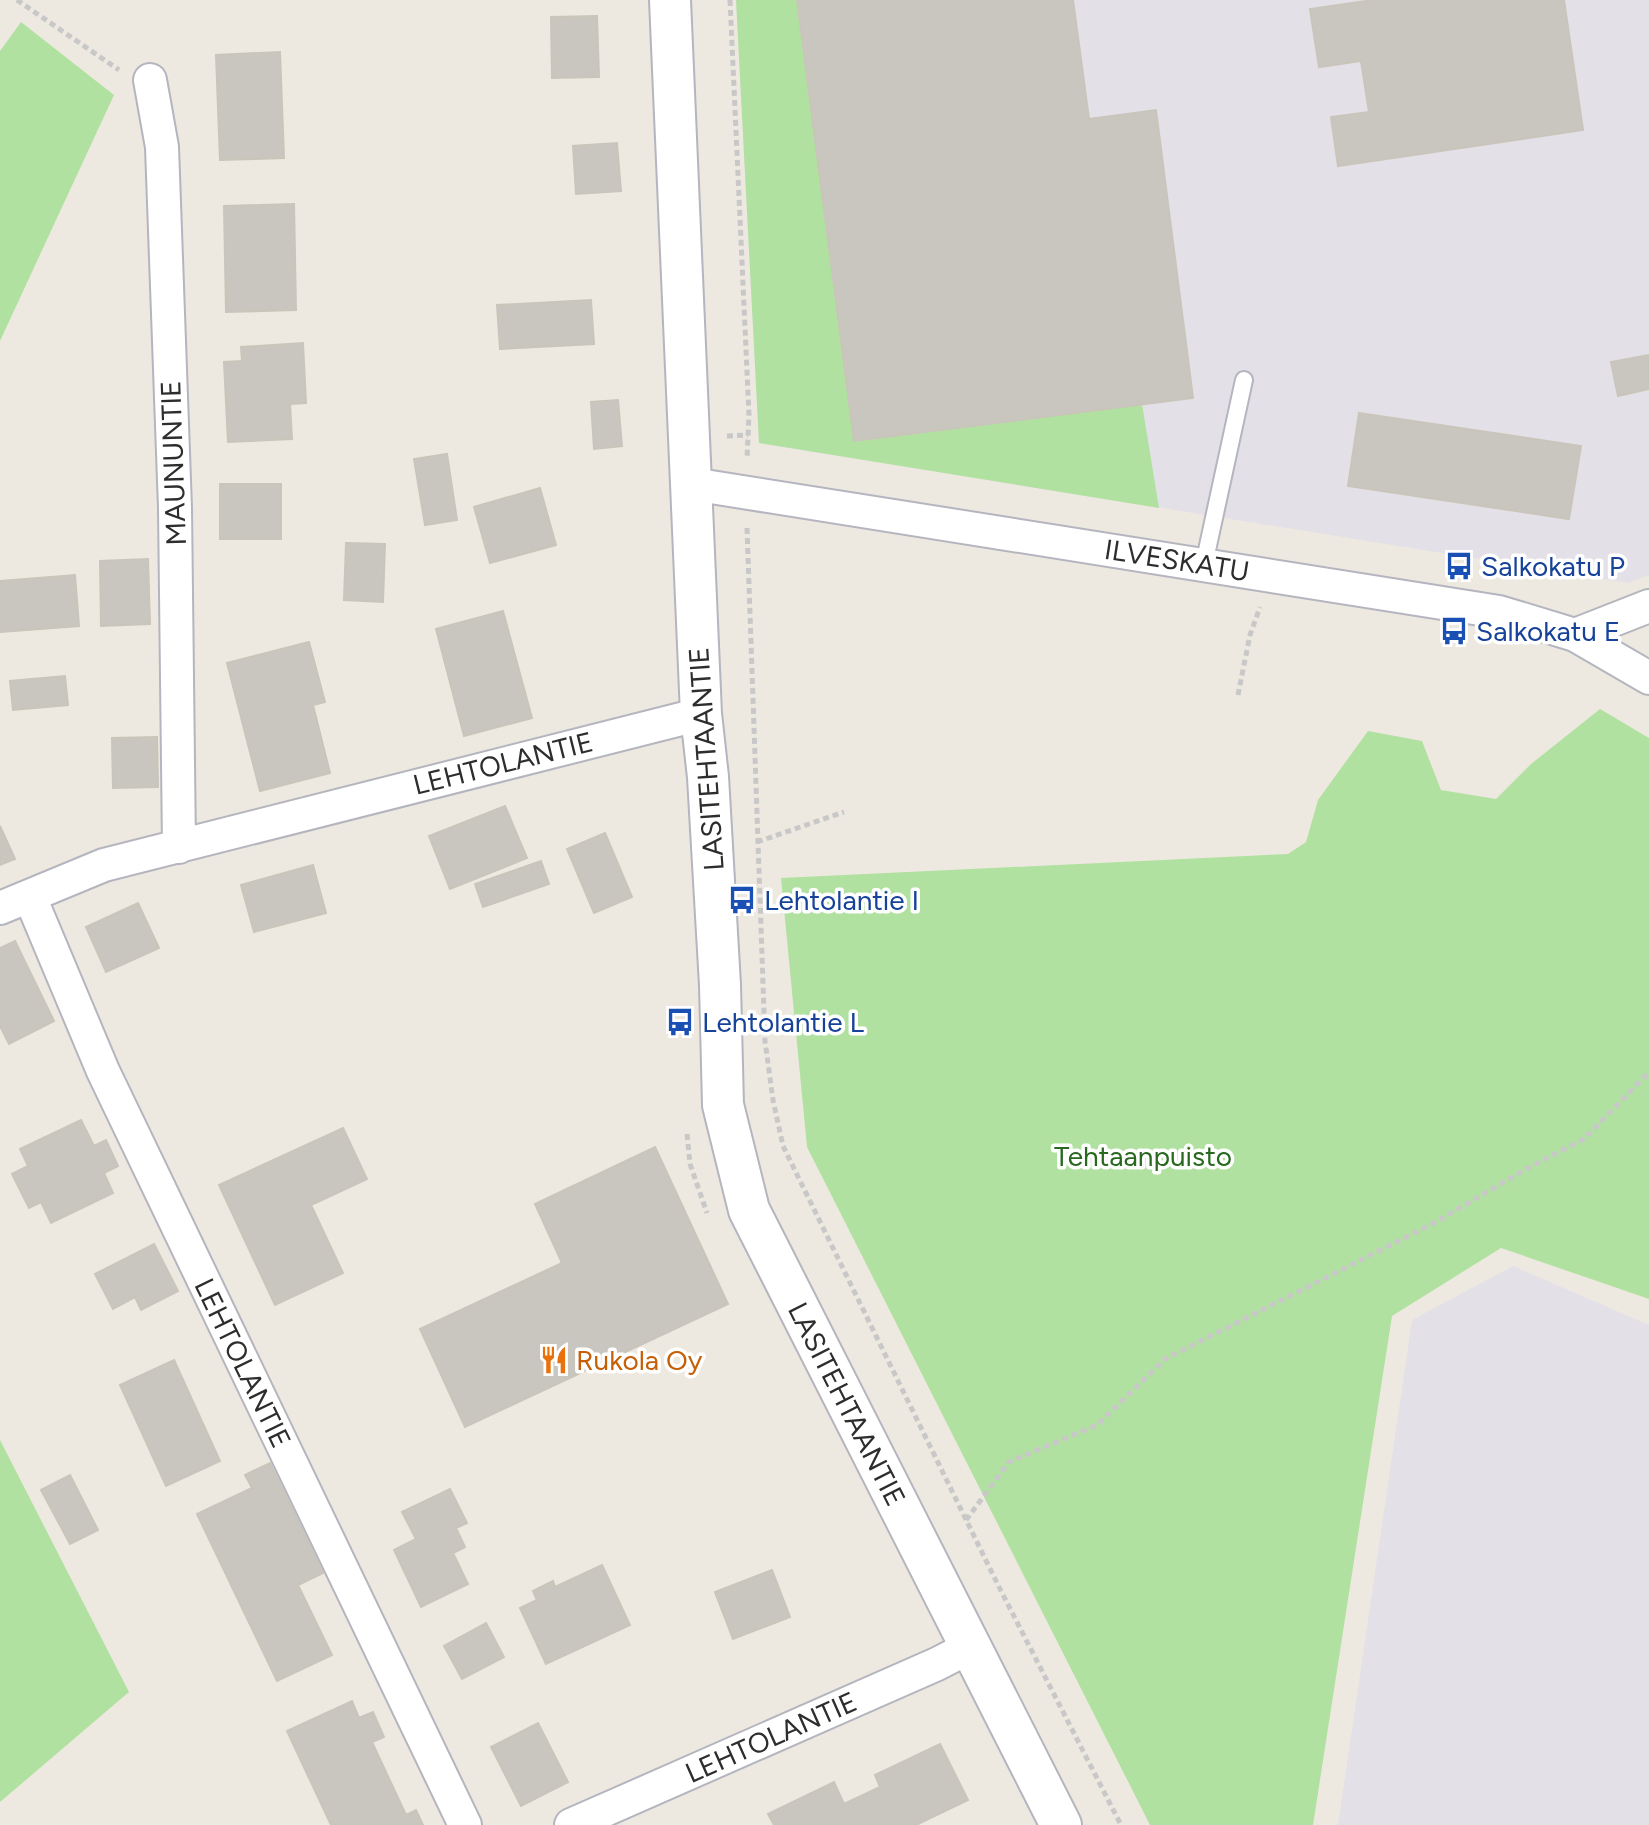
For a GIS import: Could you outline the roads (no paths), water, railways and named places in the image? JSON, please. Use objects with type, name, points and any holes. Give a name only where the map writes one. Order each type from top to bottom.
[{"type":"street","name":"LASITEHTAANTIE","points":[[670,0],[701,714],[708,777],[720,985],[723,1105],[749,1210],[1061,1825]]},
{"type":"street","name":"MAUNUNTIE","points":[[150,80],[162,147],[165,225],[175,508],[179,847]]},
{"type":"street","name":"ILVESKATU","points":[[692,484],[1499,612],[1575,635],[1649,678]]},
{"type":"street","points":[[1575,635],[1649,606]]},
{"type":"street","name":"LEHTOLANTIE","points":[[0,908],[104,865],[701,714]]},
{"type":"street","name":"LEHTOLANTIE","points":[[30,897],[103,1071],[465,1825]]},
{"type":"street","name":"LEHTOLANTIE","points":[[571,1825],[970,1647]]},
{"type":"lane","points":[[1204,564],[1244,380]]},
{"type":"place","name":"Salkokatu P","points":[[1459,566]]},
{"type":"place","name":"Salkokatu E","points":[[1454,631]]},
{"type":"place","name":"Lehtolantie I","points":[[742,900]]},
{"type":"place","name":"Lehtolantie L","points":[[680,1022]]},
{"type":"place","name":"Rukola Oy","points":[[554,1360]]},
{"type":"park label","name":"Tehtaanpuisto","points":[[1143,1156]]}]
